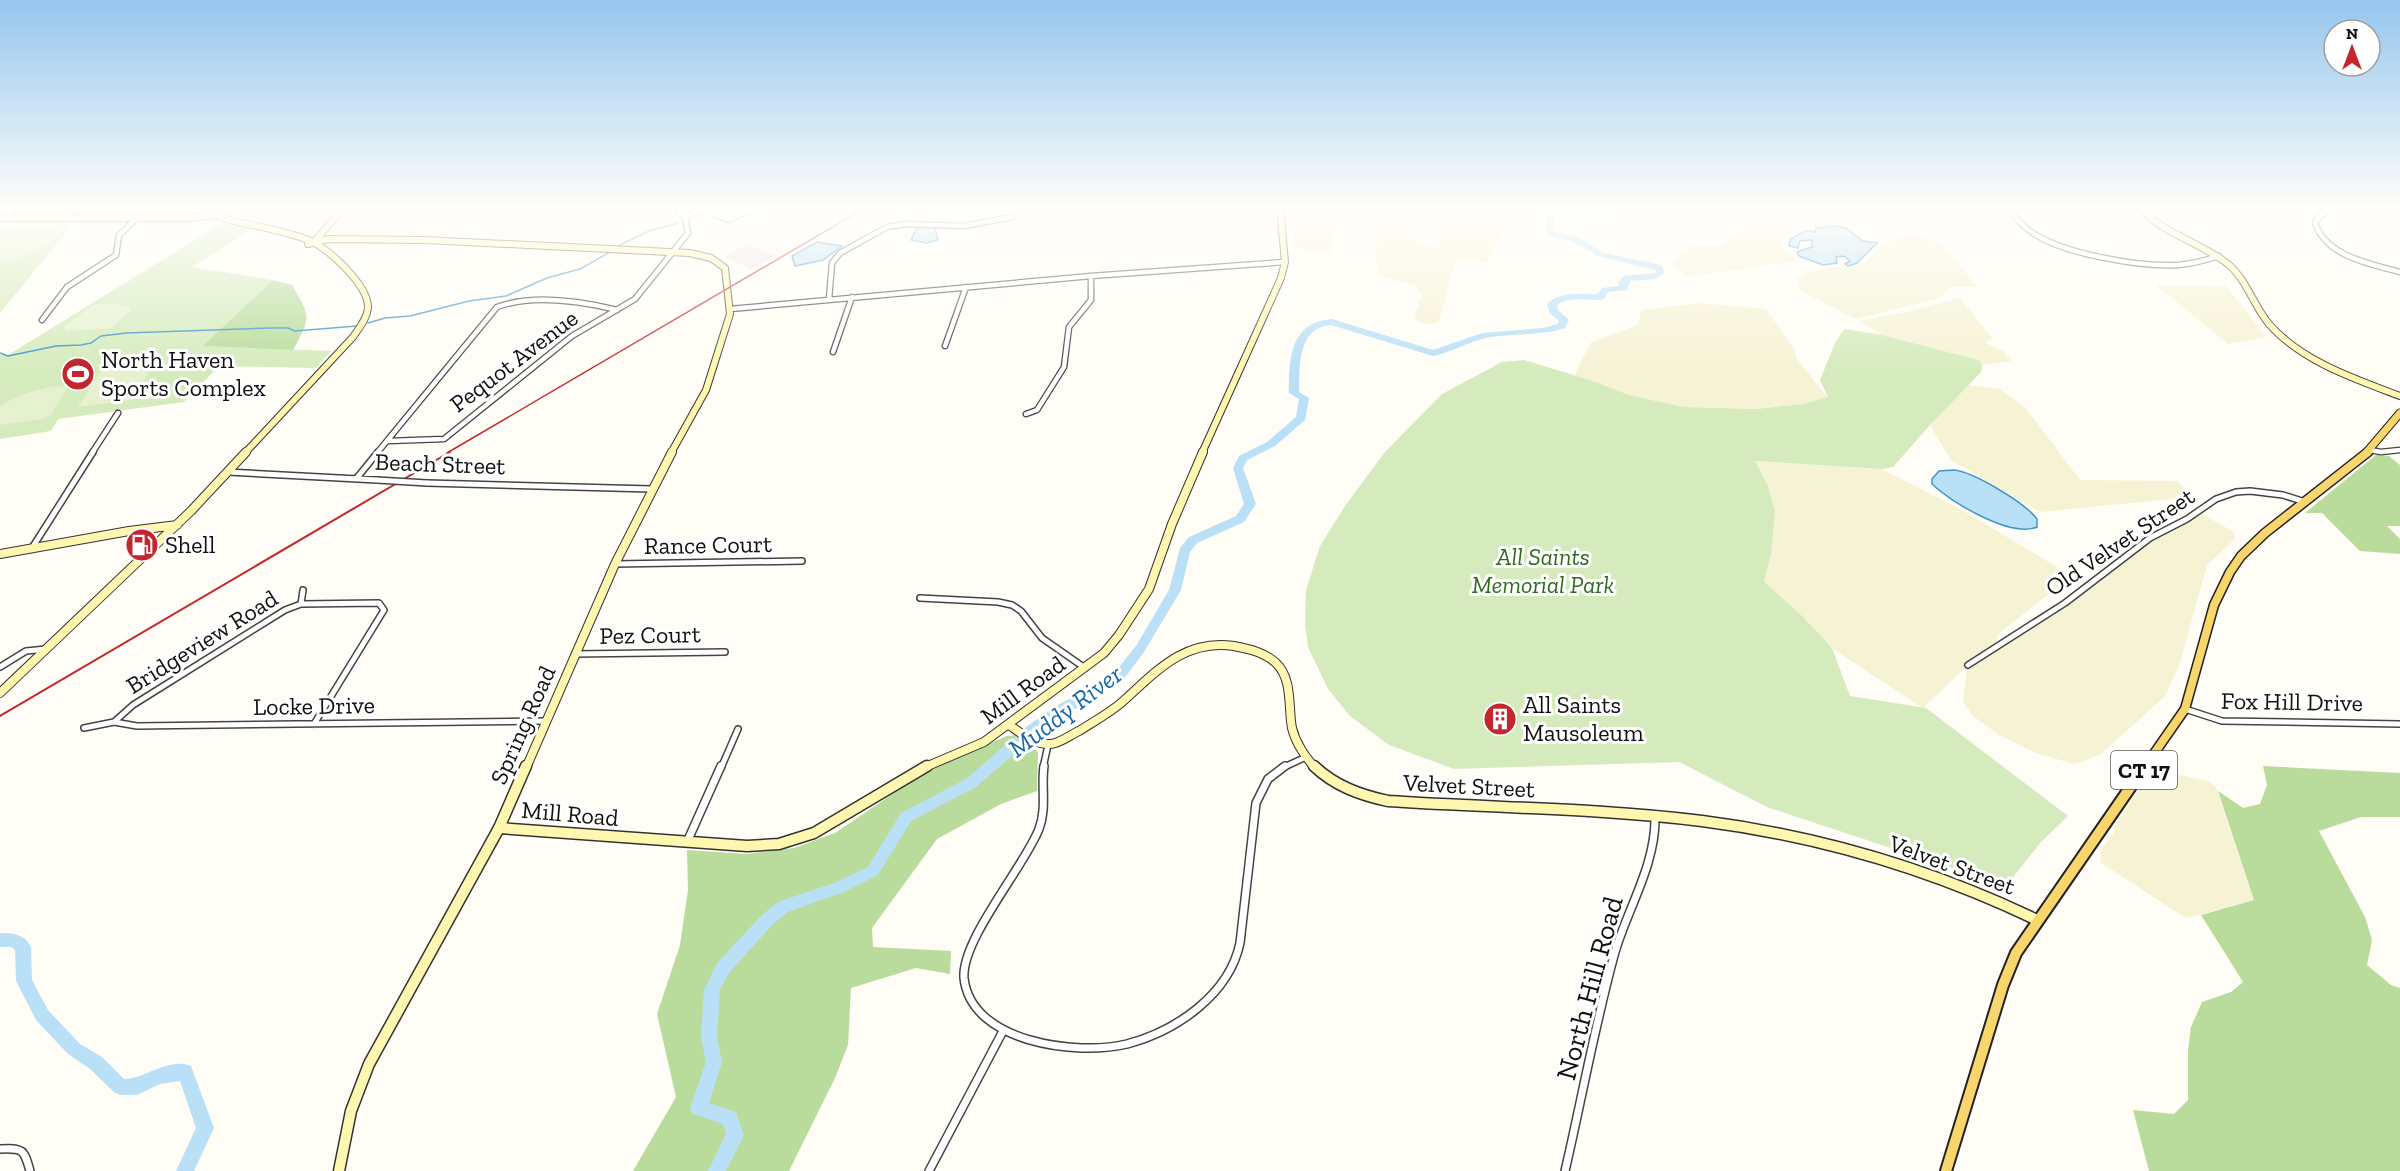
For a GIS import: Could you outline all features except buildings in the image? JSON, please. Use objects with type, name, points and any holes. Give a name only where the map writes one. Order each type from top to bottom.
[{"type":"main road","name":"CT 17","points":[[1946,1171],[2003,984],[2016,953],[2185,710],[2214,605],[2226,577],[2241,556],[2255,542],[2370,450],[2400,413]]},
{"type":"street","points":[[42,320],[67,287],[104,263]]},
{"type":"street","points":[[0,693],[177,525],[357,333],[366,318],[369,304],[365,290],[337,263]]},
{"type":"street","name":"Pequot Avenue","points":[[388,441],[441,440],[572,336],[640,294],[665,263]]},
{"type":"street","name":"Spring Road","points":[[339,1171],[351,1111],[369,1064],[499,828],[615,564],[651,489],[706,390],[730,309],[727,272],[718,263]]},
{"type":"street","points":[[829,299],[832,263]]},
{"type":"street","points":[[730,309],[1091,276],[1276,263]]},
{"type":"street","name":"Mill Road","points":[[499,828],[687,842],[759,846],[779,844],[806,836],[831,824],[915,771],[984,742],[1009,725],[1085,668],[1114,642],[1149,589],[1172,524],[1216,420],[1281,278],[1285,263]]},
{"type":"street","points":[[2156,263],[2193,263]]},
{"type":"street","points":[[2227,263],[2236,270],[2260,313],[2284,337],[2339,370],[2400,396]]},
{"type":"street","points":[[2372,263],[2400,272]]},
{"type":"street","points":[[1026,414],[1037,411],[1064,367],[1070,327],[1091,300],[1091,276]]},
{"type":"street","points":[[945,346],[966,287]]},
{"type":"street","points":[[833,352],[852,297]]},
{"type":"street","points":[[356,479],[500,305],[582,302],[617,310]]},
{"type":"street","points":[[32,548],[118,413]]},
{"type":"street","points":[[2370,450],[2381,452],[2400,450]]},
{"type":"street","name":"Beach Street","points":[[228,472],[427,483],[651,489]]},
{"type":"street","name":"Old Velvet Street","points":[[1968,665],[2065,603],[2150,538],[2187,519],[2216,499],[2236,492],[2250,491],[2283,495],[2305,502]]},
{"type":"street","points":[[0,554],[139,529],[177,525]]},
{"type":"street","name":"Rance Court","points":[[615,564],[802,561]]},
{"type":"street","name":"Bridgeview Road","points":[[114,722],[133,705],[285,610],[301,603],[303,590]]},
{"type":"street","points":[[920,598],[998,602],[1012,605],[1021,611],[1042,638],[1085,668]]},
{"type":"street","points":[[301,603],[380,603],[384,610],[314,724]]},
{"type":"street","name":"Velvet Street","points":[[1048,745],[1106,714],[1172,657],[1190,649],[1220,645],[1251,649],[1266,655],[1280,666],[1287,682],[1294,733],[1306,757],[1322,773],[1347,789],[1388,801],[1655,817],[1739,826],[1846,849],[1949,882],[2037,920]]},
{"type":"street","points":[[0,667],[26,651],[46,649]]},
{"type":"street","name":"Pez Court","points":[[575,654],[725,652]]},
{"type":"street","name":"Fox Hill Drive","points":[[2185,710],[2222,721],[2400,724]]},
{"type":"street","name":"Locke Drive","points":[[84,728],[114,722],[137,726],[546,721]]},
{"type":"street","points":[[1009,725],[1032,740],[1048,745],[1043,774],[1046,795],[1045,813],[1038,831],[964,962],[967,996],[976,1010],[1003,1031],[1033,1041],[1082,1049],[1111,1047],[1166,1029],[1195,1010],[1216,988],[1234,964],[1242,933],[1256,803],[1261,786],[1281,768],[1306,757]]},
{"type":"street","points":[[687,842],[738,729]]},
{"type":"street","name":"North Hill Road","points":[[1565,1171],[1613,962],[1623,925],[1654,840],[1655,817]]},
{"type":"street","points":[[929,1171],[1003,1031]]},
{"type":"street","points":[[0,1149],[18,1148],[25,1153],[30,1171]]},
{"type":"shaded area","points":[[737,263],[764,263],[752,269]]},
{"type":"shaded area","points":[[1377,263],[1454,263],[1439,322],[1433,324],[1421,323],[1414,318],[1422,296],[1417,286],[1377,276]]},
{"type":"shaded area","points":[[1674,263],[1785,263],[1686,277]]},
{"type":"shaded area","points":[[1865,263],[1957,263],[1978,287],[1951,287],[1940,298],[1856,319],[1799,290],[1797,278],[1813,270]]},
{"type":"shaded area","points":[[2156,285],[2226,286],[2266,337],[2228,344]]},
{"type":"shaded area","points":[[1960,298],[1992,338],[1986,343],[2003,351],[2011,361],[1982,365],[1979,360],[1882,335],[1859,321],[1906,312]]},
{"type":"shaded area","points":[[1699,303],[1766,309],[1795,350],[1796,358],[1828,398],[1803,404],[1755,409],[1684,407],[1629,395],[1575,375],[1590,343],[1637,325],[1642,310]]},
{"type":"shaded area","points":[[1968,385],[1999,389],[2025,407],[2080,480],[2178,481],[2193,497],[2040,512],[1951,460],[1930,425]]},
{"type":"shaded area","points":[[1754,461],[1882,469],[1969,514],[2072,576],[1998,634],[1994,648],[2148,543],[2202,514],[2234,532],[2235,539],[2207,565],[2180,663],[2165,696],[2100,755],[2074,764],[2039,754],[1999,735],[1973,716],[1963,702],[1967,666],[1923,708],[1832,648],[1764,583],[1771,554],[1775,512]]},
{"type":"shaded area","points":[[2153,769],[2207,781],[2216,787],[2254,900],[2186,918],[2101,863],[2100,852],[2114,832],[2114,826]]},
{"type":"green space","points":[[0,263],[41,263],[0,313]]},
{"type":"green space","points":[[158,263],[199,263],[192,267],[273,280],[204,346],[331,351],[316,368],[219,366],[184,402],[58,419],[51,431],[0,439],[0,355],[8,355]]},
{"type":"green space","points":[[273,280],[292,285],[305,311],[306,323],[293,350],[203,346]]},
{"type":"green space","points":[[94,304],[118,304],[130,308],[130,311],[111,328],[66,331],[64,327]]},
{"type":"green space","name":"All Saints Memorial Park","points":[[1844,329],[1882,335],[1979,360],[1982,365],[1981,372],[1893,467],[1882,469],[1755,461],[1768,486],[1775,512],[1771,554],[1764,582],[1801,615],[1832,648],[1850,696],[1926,708],[2068,816],[2041,842],[2006,886],[1767,807],[1679,762],[1454,769],[1389,745],[1350,716],[1328,689],[1308,647],[1305,624],[1306,590],[1320,546],[1345,506],[1384,453],[1442,394],[1502,362],[1524,360],[1593,381],[1629,395],[1684,407],[1755,409],[1803,404],[1828,397],[1820,380],[1835,343]]},
{"type":"green space","points":[[160,353],[133,400],[78,407],[108,359]]},
{"type":"green space","points":[[68,386],[51,415],[42,419],[0,425],[0,406],[7,401],[32,391]]},
{"type":"green space","points":[[2376,455],[2389,456],[2400,465],[2400,526],[2387,526],[2400,539],[2400,554],[2360,551],[2322,513],[2305,513]]},
{"type":"green space","points":[[1016,735],[1038,752],[1037,791],[1001,804],[937,839],[872,928],[873,947],[951,951],[950,974],[916,968],[851,988],[848,1045],[835,1078],[789,1171],[633,1171],[676,1097],[657,1014],[680,945],[688,890],[687,850],[747,854],[794,848],[835,833],[928,770],[1007,736]]},
{"type":"green space","points":[[2263,766],[2400,773],[2400,817],[2361,817],[2319,831],[2365,917],[2372,940],[2367,965],[2391,985],[2400,988],[2400,1171],[2149,1171],[2133,1110],[2174,1114],[2188,1100],[2188,1051],[2191,1027],[2202,1002],[2231,992],[2243,982],[2201,915],[2254,900],[2218,791],[2243,808],[2260,804],[2267,785]]},
{"type":"water","points":[[794,263],[811,263],[795,266]]},
{"type":"water","points":[[1817,263],[1837,263],[1823,265]]},
{"type":"water","points":[[1954,470],[1974,476],[2011,497],[2031,512],[2037,519],[2037,527],[2012,528],[1982,517],[1932,484],[1932,479],[1939,471]]},
{"type":"waterway","points":[[368,323],[385,318],[410,316],[469,301],[506,296],[547,278],[580,269],[591,263]]},
{"type":"waterway","name":"Muddy River","points":[[717,1171],[735,1135],[730,1118],[699,1108],[714,1062],[709,1038],[712,990],[723,968],[767,920],[783,907],[839,888],[873,871],[906,817],[971,783],[1031,731],[1059,711],[1116,680],[1140,649],[1175,590],[1184,551],[1193,540],[1240,519],[1250,504],[1238,468],[1243,458],[1271,444],[1301,418],[1304,398],[1294,393],[1296,358],[1299,346],[1310,328],[1320,323],[1332,322],[1433,353],[1482,336],[1543,331],[1562,326],[1564,320],[1553,311],[1552,304],[1558,300],[1570,296],[1601,297],[1605,290],[1624,288],[1623,282],[1627,278],[1660,274],[1660,269],[1638,263]]},
{"type":"waterway","points":[[0,353],[8,356],[56,346],[81,345],[91,343],[101,336],[126,333],[272,328],[288,328],[295,331],[357,326]]},
{"type":"waterway","name":"Muddy River","points":[[0,940],[14,940],[23,947],[24,981],[42,1015],[74,1049],[96,1063],[121,1087],[137,1087],[158,1076],[185,1072],[205,1128],[185,1171]]},
{"type":"railway","points":[[447,453],[772,263]]},
{"type":"railway","points":[[0,716],[450,452]]},
{"type":"place","name":"North Haven Sports Complex","points":[[78,374]]},
{"type":"place","name":"Shell","points":[[142,545]]},
{"type":"place","name":"All Saints Mausoleum","points":[[1500,719]]}]
